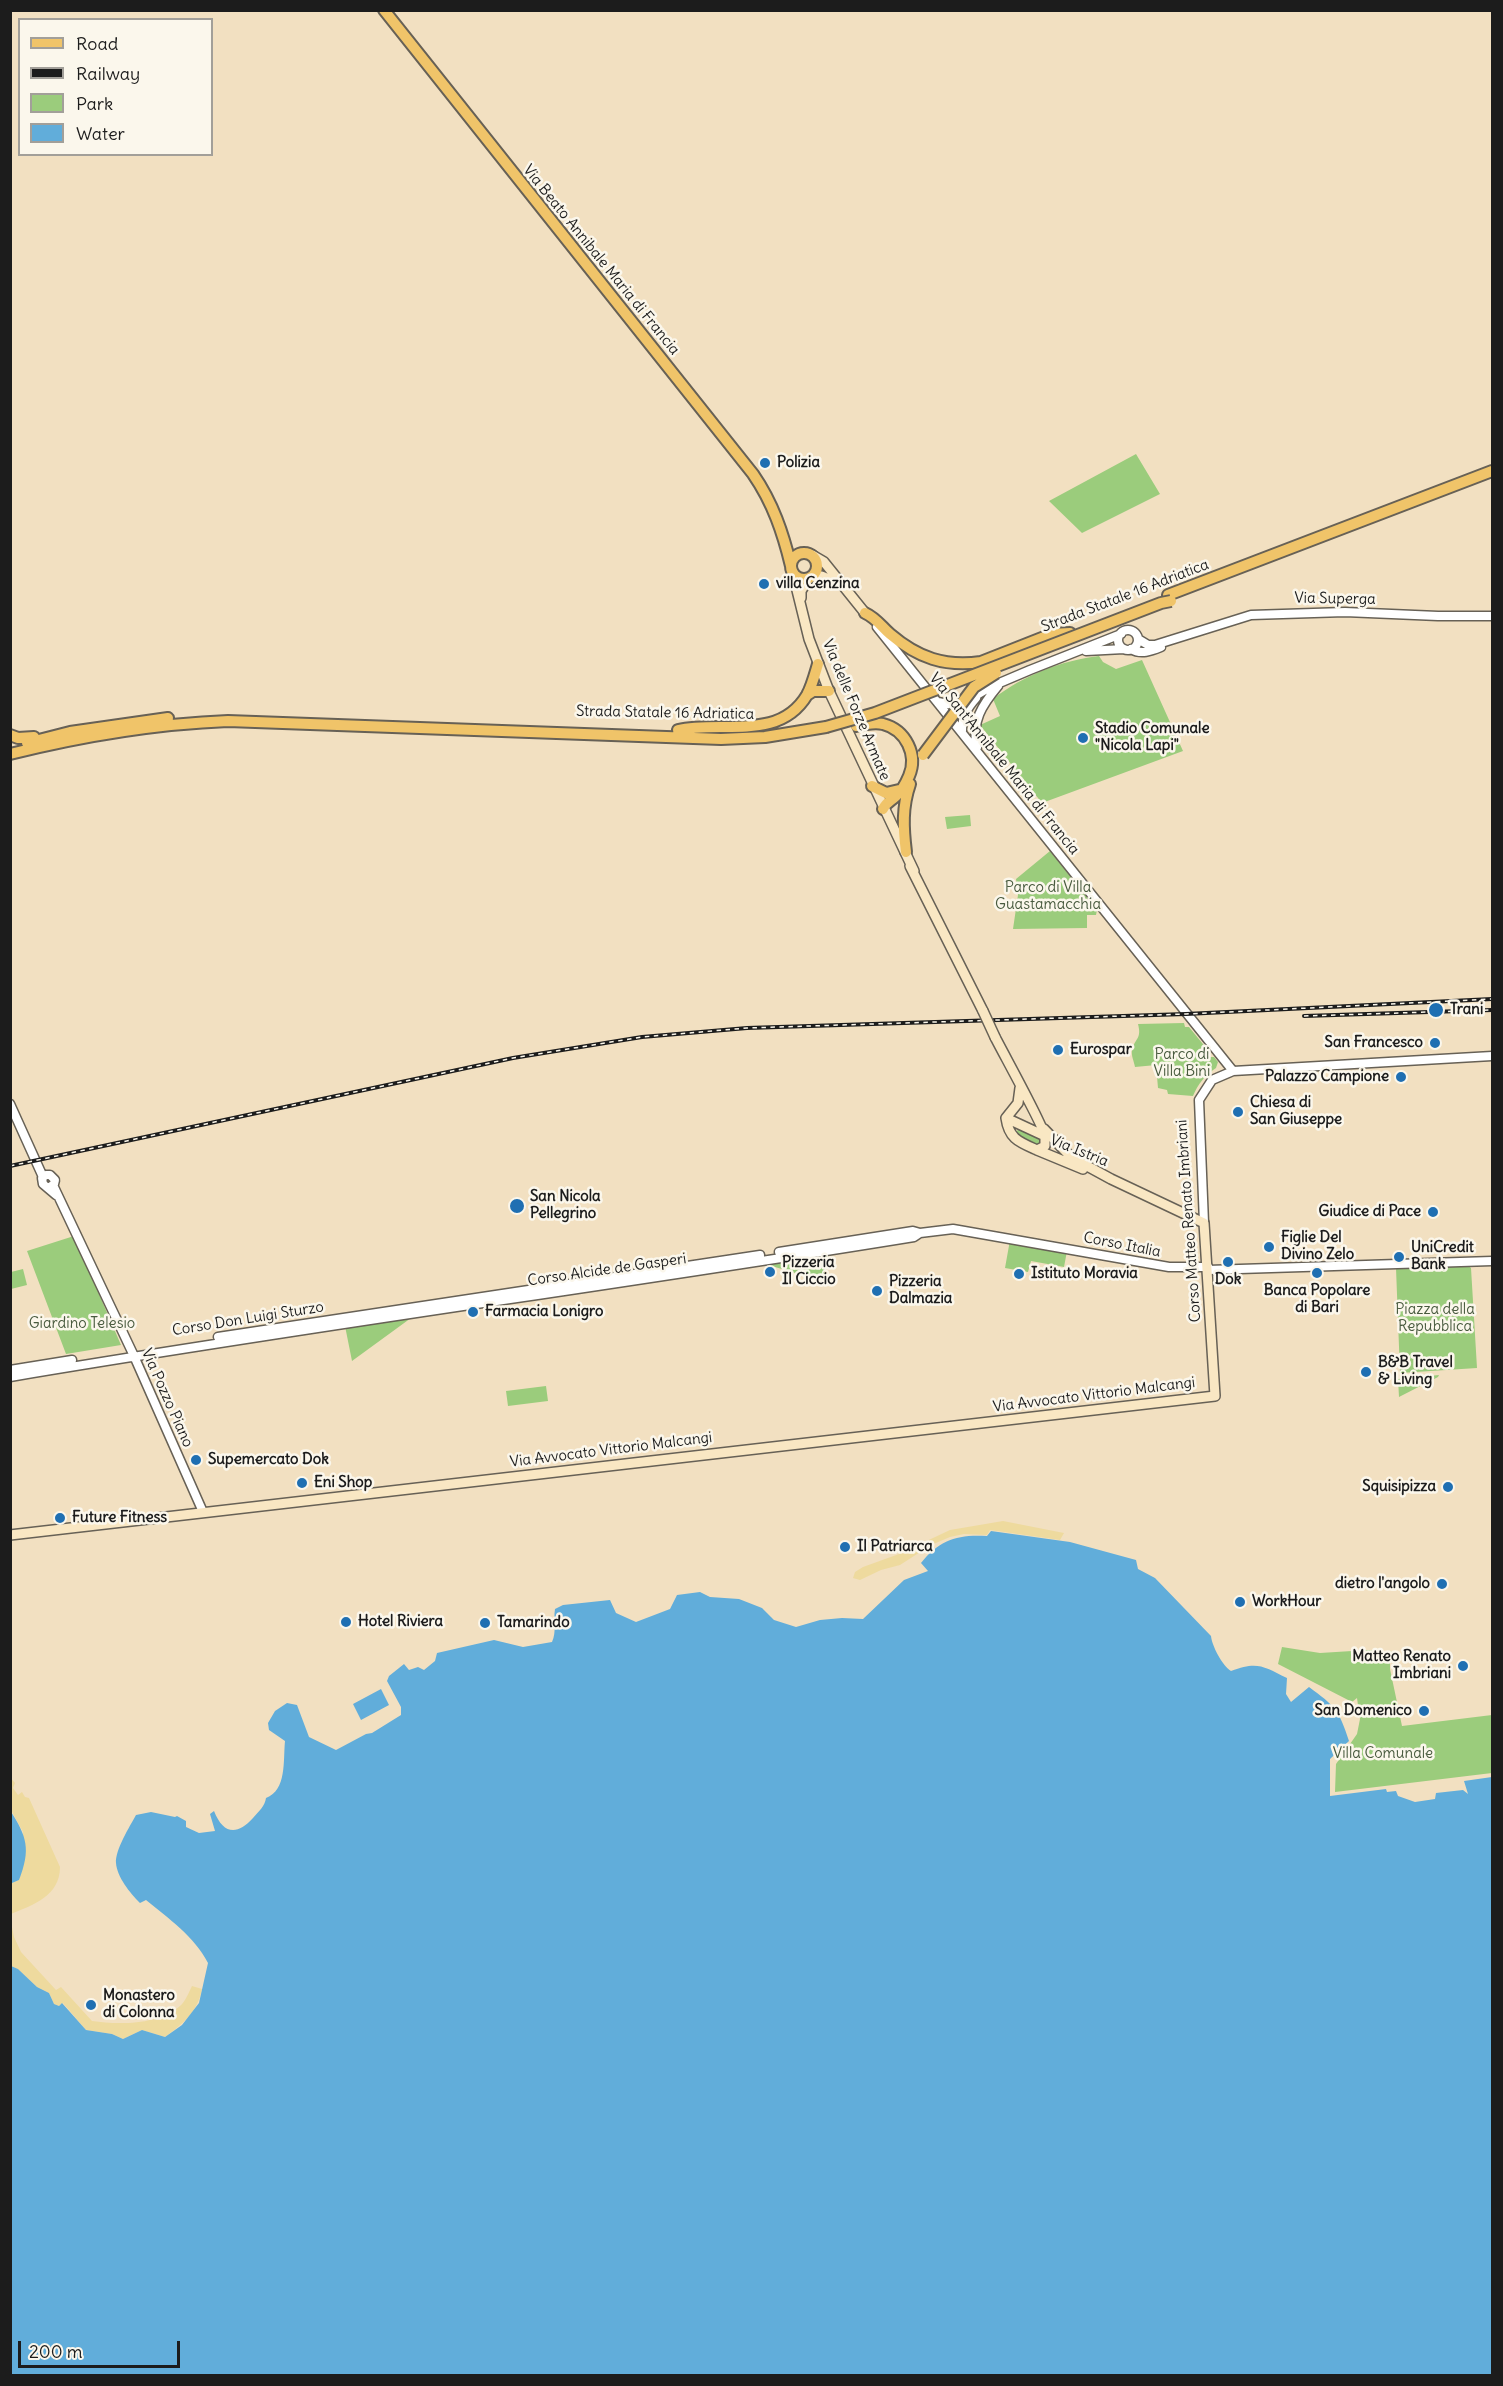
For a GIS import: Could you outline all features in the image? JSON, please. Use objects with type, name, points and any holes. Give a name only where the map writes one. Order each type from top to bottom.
[{"type":"main road","name":"Via Beato Annibale Maria di Francia","points":[[384,10],[753,474],[765,492],[783,535],[791,568]]},
{"type":"main road","name":"Strada Statale 16 Adriatica","points":[[10,747],[70,732],[141,720],[230,714],[731,732],[823,727],[1252,567],[1492,471]]},
{"type":"main road","name":"Strada Statale 16 Adriatica","points":[[1266,561],[1492,478]]},
{"type":"main road","points":[[783,535],[791,543],[824,562],[865,613],[876,618],[898,641],[923,657],[969,664],[981,662],[1052,634],[1070,633]]},
{"type":"main road","points":[[811,554],[796,555],[791,568],[801,578],[822,576],[843,585]]},
{"type":"main road","points":[[801,603],[801,591],[817,566],[811,554]]},
{"type":"main road","name":"Via delle Forze Armate","points":[[791,568],[809,639],[818,664],[872,786],[914,871]]},
{"type":"main road","points":[[883,809],[889,810],[896,807],[923,755],[970,692],[988,677],[1170,598]]},
{"type":"main road","name":"Strada Statale 16 Adriatica","points":[[10,754],[121,731],[178,723],[228,721],[710,739],[765,737],[823,727],[875,714],[1170,598]]},
{"type":"main road","points":[[678,730],[757,726],[772,723],[786,716],[807,694],[818,664]]},
{"type":"main road","points":[[807,694],[829,691]]},
{"type":"main road","points":[[823,727],[884,724],[895,729],[908,743],[912,754],[912,765],[904,793],[903,817],[906,852]]},
{"type":"main road","points":[[10,735],[18,738],[70,732]]},
{"type":"main road","points":[[872,786],[886,793],[904,793]]},
{"type":"main road","name":"Via delle Forze Armate","points":[[892,826],[995,1038],[1047,1135]]},
{"type":"main road","points":[[1014,1139],[1006,1118],[1018,1103],[1020,1086]]},
{"type":"main road","name":"Via Istria","points":[[1006,1118],[1047,1135],[1068,1154],[1111,1179]]},
{"type":"main road","points":[[1014,1139],[1013,1131],[1020,1125]]},
{"type":"main road","name":"Via Istria","points":[[1037,1150],[1045,1146],[1047,1135]]},
{"type":"main road","name":"Via Istria","points":[[1014,1139],[1111,1179],[1204,1223]]},
{"type":"main road","name":"Corso Matteo Renato Imbriani","points":[[1204,1223],[1215,1396]]},
{"type":"main road","name":"Via Avvocato Vittorio Malcangi","points":[[10,1535],[1215,1396]]},
{"type":"street","name":"Via Superga","points":[[1077,652],[1128,649],[1146,652],[1220,623],[1251,615],[1276,612],[1492,616]]},
{"type":"street","name":"Via Sant'Annibale Maria di Francia","points":[[865,613],[1233,1071]]},
{"type":"street","name":"Via Superga","points":[[938,702],[953,705],[965,702],[1000,683],[1131,631],[1148,645],[1180,638]]},
{"type":"street","points":[[1121,634],[1119,643],[1128,649],[1136,646],[1138,639]]},
{"type":"street","name":"Via Superga","points":[[981,693],[969,706],[962,720],[962,731],[968,729],[976,720],[981,707],[1000,683]]},
{"type":"street","points":[[976,720],[977,750]]},
{"type":"street","name":"Corso Matteo Renato Imbriani","points":[[1204,1223],[1199,1100],[1212,1080],[1233,1071],[1492,1056]]},
{"type":"street","name":"Via Pozzo Piano","points":[[10,1104],[46,1176],[43,1184],[51,1186],[68,1216],[133,1354],[203,1512]]},
{"type":"street","name":"Corso Italia","points":[[920,1233],[953,1229],[1169,1267],[1208,1269],[1492,1261]]},
{"type":"street","name":"Corso Alcide de Gasperi","points":[[345,1321],[831,1247],[913,1231],[920,1233]]},
{"type":"street","name":"Corso Don Luigi Sturzo","points":[[10,1370],[133,1354],[345,1321]]},
{"type":"street","name":"Corso Don Luigi Sturzo","points":[[10,1377],[133,1354]]},
{"type":"green space","points":[[1136,454],[1160,494],[1082,533],[1049,501]]},
{"type":"green space","name":"Stadio Comunale \"Nicola Lapi\"","points":[[1099,656],[1103,662],[1116,669],[1142,660],[1183,751],[1042,803],[980,725],[1000,716],[993,699],[1017,683],[1056,665]]},
{"type":"green space","points":[[970,815],[971,826],[947,829],[945,817]]},
{"type":"green space","name":"Parco di Villa Guastamacchia","points":[[1050,851],[1097,910],[1096,915],[1087,915],[1087,928],[1013,929],[1018,895],[1016,879]]},
{"type":"green space","name":"Parco di Villa Bini","points":[[1184,1023],[1185,1027],[1189,1027],[1207,1049],[1206,1054],[1214,1057],[1218,1062],[1216,1068],[1208,1074],[1193,1096],[1168,1094],[1167,1090],[1158,1088],[1156,1065],[1135,1067],[1132,1054],[1133,1046],[1139,1036],[1138,1024]]},
{"type":"green space","points":[[1021,1128],[1042,1138],[1040,1146],[1017,1139],[1015,1132]]},
{"type":"green space","name":"Giardino Telesio","points":[[74,1236],[121,1345],[66,1354],[27,1251]]},
{"type":"green space","points":[[1010,1240],[1067,1251],[1064,1267],[1031,1261],[1028,1272],[1005,1268]]},
{"type":"green space","points":[[829,1253],[822,1281],[765,1264]]},
{"type":"green space","name":"Piazza della Repubblica","points":[[1468,1265],[1471,1268],[1477,1368],[1400,1373],[1396,1268]]},
{"type":"green space","points":[[23,1269],[27,1285],[11,1289],[11,1272]]},
{"type":"green space","points":[[413,1314],[411,1318],[352,1361],[345,1326]]},
{"type":"green space","name":"Piazza della Repubblica","points":[[1439,1375],[1438,1377],[1399,1397],[1398,1379]]},
{"type":"green space","points":[[546,1386],[548,1401],[508,1406],[506,1391]]},
{"type":"green space","name":"Villa Comunale","points":[[1282,1647],[1320,1653],[1368,1650],[1396,1652],[1390,1661],[1390,1669],[1402,1726],[1492,1715],[1492,1773],[1335,1792],[1336,1764],[1357,1734],[1360,1719],[1357,1698],[1352,1702],[1278,1664]]},
{"type":"sand","points":[[1003,1521],[1064,1533],[1060,1540],[990,1530],[987,1535],[964,1534],[931,1545],[900,1565],[881,1570],[860,1580],[853,1578],[855,1572],[863,1567],[899,1554],[950,1530]]},
{"type":"sand","points":[[10,1777],[15,1783],[13,1788],[18,1795],[22,1792],[25,1797],[29,1798],[60,1867],[55,1885],[44,1898],[11,1914],[12,1883],[19,1880],[23,1832],[11,1810]]},
{"type":"sand","points":[[10,1917],[14,1937],[21,1952],[56,1990],[61,1987],[92,2021],[126,2023],[161,2017],[182,2004],[192,1986],[202,1989],[197,2004],[184,2022],[165,2037],[142,2030],[123,2039],[112,2034],[86,2030],[63,2003],[59,2006],[54,2004],[49,1993],[37,1987],[18,1969],[11,1966]]},
{"type":"water","points":[[991,1531],[1070,1542],[1136,1560],[1138,1569],[1155,1578],[1211,1636],[1218,1655],[1231,1671],[1247,1666],[1260,1666],[1272,1670],[1287,1678],[1286,1694],[1291,1702],[1309,1687],[1318,1694],[1335,1710],[1349,1741],[1330,1759],[1330,1796],[1386,1789],[1387,1792],[1396,1791],[1398,1796],[1415,1802],[1435,1799],[1436,1793],[1463,1790],[1468,1794],[1464,1781],[1492,1777],[1492,2375],[11,2375],[11,1966],[18,1969],[37,1987],[49,1993],[54,2004],[59,2006],[62,2003],[86,2030],[112,2034],[123,2039],[142,2030],[165,2037],[182,2025],[199,2003],[208,1963],[196,1944],[180,1928],[146,1900],[140,1903],[121,1879],[116,1858],[123,1838],[136,1815],[151,1812],[177,1816],[186,1821],[186,1827],[199,1833],[215,1831],[210,1814],[214,1811],[226,1828],[236,1830],[241,1828],[259,1811],[266,1798],[278,1789],[281,1782],[285,1741],[269,1730],[268,1723],[275,1711],[287,1703],[297,1705],[309,1737],[336,1750],[372,1733],[401,1715],[401,1707],[387,1681],[389,1676],[404,1664],[409,1670],[418,1667],[424,1670],[435,1661],[437,1653],[494,1640],[523,1647],[552,1642],[555,1609],[563,1605],[610,1600],[616,1613],[636,1622],[670,1609],[677,1595],[700,1592],[710,1597],[739,1599],[762,1608],[774,1620],[796,1627],[820,1620],[863,1619],[904,1580],[928,1571],[921,1563],[942,1544],[967,1536],[987,1536]]},
{"type":"water","points":[[381,1689],[389,1705],[361,1720],[353,1704]]},
{"type":"water","points":[[10,1810],[20,1828],[26,1851],[19,1880],[12,1883]]},
{"type":"railway","points":[[10,1166],[513,1058],[642,1037],[747,1028],[1186,1014],[1492,999]]},
{"type":"railway","points":[[1304,1016],[1492,1010]]},
{"type":"place","name":"Polizia","points":[[765,463]]},
{"type":"place","name":"villa Cenzina","points":[[764,584]]},
{"type":"place","name":"Stadio Comunale \"Nicola Lapi\"","points":[[1083,738]]},
{"type":"place","name":"Trani","points":[[1436,1010]]},
{"type":"place","name":"San Francesco","points":[[1435,1043]]},
{"type":"place","name":"Eurospar","points":[[1058,1050]]},
{"type":"place","name":"Palazzo Campione","points":[[1401,1077]]},
{"type":"place","name":"Chiesa di San Giuseppe","points":[[1238,1112]]},
{"type":"place","name":"San Nicola Pellegrino","points":[[517,1206]]},
{"type":"place","name":"Giudice di Pace","points":[[1433,1212]]},
{"type":"place","name":"Figlie Del Divino Zelo","points":[[1269,1247]]},
{"type":"place","name":"UniCredit Bank","points":[[1399,1257]]},
{"type":"place","name":"Dok","points":[[1228,1262]]},
{"type":"place","name":"Pizzeria Il Ciccio","points":[[770,1272]]},
{"type":"place","name":"Banca Popolare di Bari","points":[[1317,1273]]},
{"type":"place","name":"Istituto Moravia","points":[[1019,1274]]},
{"type":"place","name":"Pizzeria Dalmazia","points":[[877,1291]]},
{"type":"place","name":"Farmacia Lonigro","points":[[473,1312]]},
{"type":"place","name":"B&B Travel & Living","points":[[1366,1372]]},
{"type":"place","name":"Supemercato Dok","points":[[196,1460]]},
{"type":"place","name":"Eni Shop","points":[[302,1483]]},
{"type":"place","name":"Squisipizza","points":[[1448,1487]]},
{"type":"place","name":"Future Fitness","points":[[60,1518]]},
{"type":"place","name":"Il Patriarca","points":[[845,1547]]},
{"type":"place","name":"dietro l'angolo","points":[[1442,1584]]},
{"type":"place","name":"WorkHour","points":[[1240,1602]]},
{"type":"place","name":"Hotel Riviera","points":[[346,1622]]},
{"type":"place","name":"Tamarindo","points":[[485,1623]]},
{"type":"place","name":"Matteo Renato Imbriani","points":[[1463,1666]]},
{"type":"place","name":"San Domenico","points":[[1424,1711]]},
{"type":"place","name":"Monastero di Colonna","points":[[91,2005]]}]
